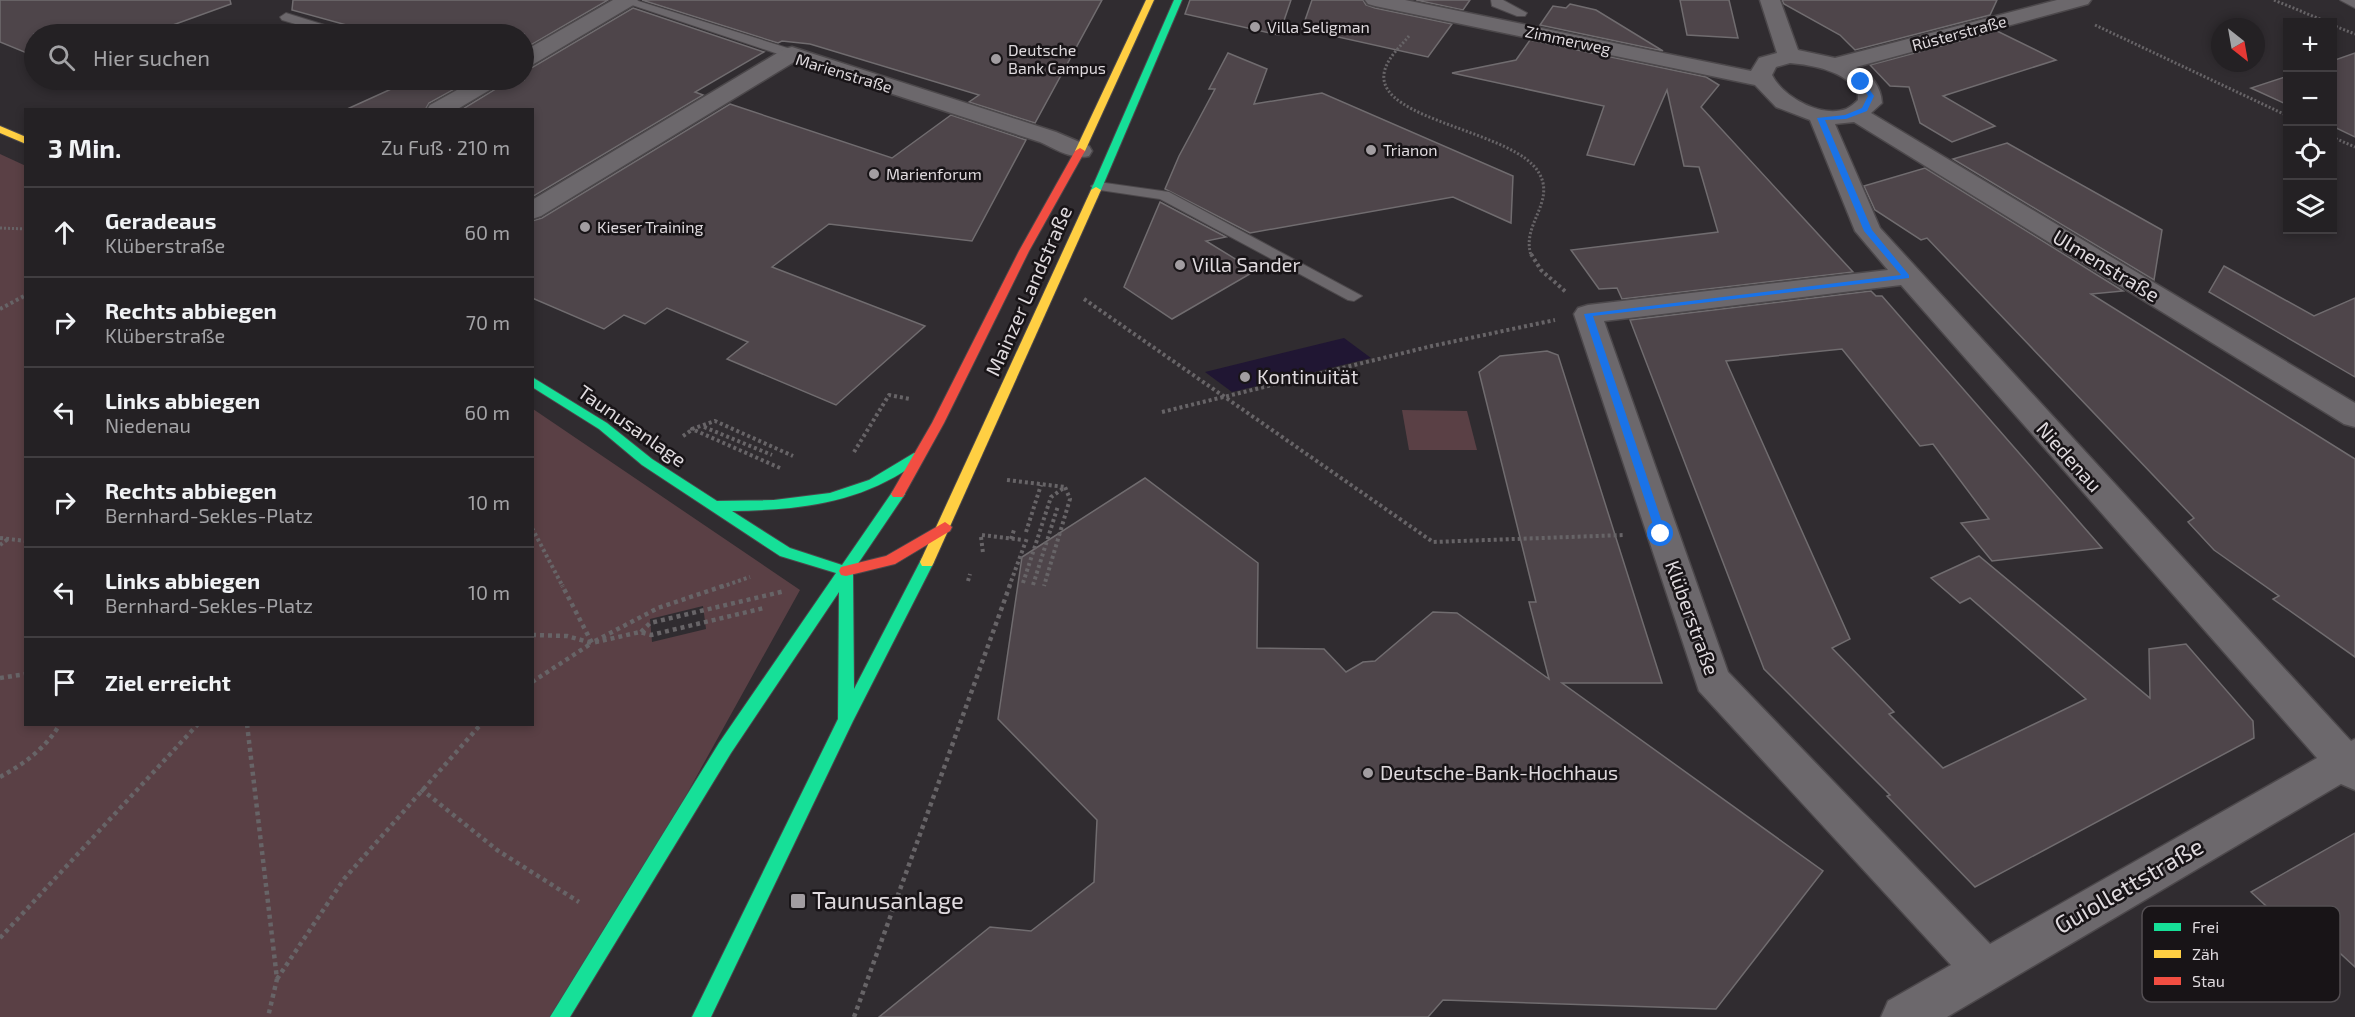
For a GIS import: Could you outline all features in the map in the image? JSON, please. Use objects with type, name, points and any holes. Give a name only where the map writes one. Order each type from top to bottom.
[{"type":"main road","name":"Mainzer Landstraße","points":[[846,571],[887,514],[938,423],[1024,251],[1080,152],[1150,0]]},
{"type":"main road","name":"Mainzer Landstraße","points":[[846,719],[945,527],[1098,186],[1178,0]]},
{"type":"main road","points":[[0,129],[24,140]]},
{"type":"main road","name":"Taunusanlage","points":[[534,382],[603,426],[647,462],[785,552],[846,571]]},
{"type":"main road","points":[[716,506],[786,506],[825,498],[866,486],[919,456]]},
{"type":"main road","points":[[559,1017],[614,924],[725,748],[846,571],[890,560],[945,527]]},
{"type":"main road","points":[[701,1017],[846,719],[846,571]]},
{"type":"street","points":[[534,54],[627,0]]},
{"type":"street","name":"Zimmerweg","points":[[1375,0],[1761,80]]},
{"type":"street","points":[[1770,0],[1789,56]]},
{"type":"street","name":"Rüsterstraße","points":[[1836,65],[2080,0]]},
{"type":"street","name":"Marienstraße","points":[[534,210],[792,54],[1048,137],[1080,152]]},
{"type":"street","points":[[1789,56],[1811,58],[1836,65],[1855,77],[1871,96],[1870,103],[1857,114],[1821,118],[1803,112],[1778,97],[1761,80],[1760,70],[1773,59],[1789,56]]},
{"type":"street","points":[[441,108],[470,90]]},
{"type":"street","name":"Ulmenstraße","points":[[1857,114],[2355,417]]},
{"type":"street","name":"Niedenau","points":[[1821,118],[1868,231],[1906,276],[2351,764]]},
{"type":"street","points":[[1588,314],[1906,276]]},
{"type":"street","name":"Klüberstraße","points":[[1588,314],[1661,534],[1713,680],[1985,970]]},
{"type":"street","name":"Guiollettstraße","points":[[1904,1017],[2351,764]]},
{"type":"lane","points":[[627,0],[792,54]]},
{"type":"lane","points":[[1497,0],[1496,3],[1521,13]]},
{"type":"lane","points":[[2346,0],[2355,4]]},
{"type":"lane","points":[[286,17],[308,24]]},
{"type":"lane","points":[[1098,186],[1164,195],[1354,296]]},
{"type":"path","points":[[2274,0],[2317,18]]},
{"type":"path","points":[[2056,6],[2283,114]]},
{"type":"path","points":[[1428,11],[1389,62],[1384,78],[1388,90],[1398,100],[1427,117],[1516,150],[1532,165],[1544,182],[1545,194],[1530,239],[1530,252],[1536,264],[1588,314]]},
{"type":"path","points":[[2337,138],[2355,147]]},
{"type":"path","points":[[0,228],[24,229]]},
{"type":"path","points":[[0,309],[24,296]]},
{"type":"path","points":[[1084,299],[1228,397],[1433,542],[1661,534]]},
{"type":"path","points":[[1162,412],[1432,346],[1588,314]]},
{"type":"path","points":[[854,452],[889,395],[910,399]]},
{"type":"path","points":[[683,436],[692,429],[715,421],[793,456]]},
{"type":"path","points":[[692,429],[708,427],[771,455]]},
{"type":"path","points":[[692,429],[780,468]]},
{"type":"path","points":[[1003,480],[1065,487]]},
{"type":"path","points":[[1026,531],[1042,485],[1030,483]]},
{"type":"path","points":[[1023,583],[1051,496],[1065,487]]},
{"type":"path","points":[[1044,586],[1071,499],[1065,487]]},
{"type":"path","points":[[1033,585],[1058,506]]},
{"type":"path","points":[[983,553],[984,540],[981,538],[984,528]]},
{"type":"path","points":[[1011,539],[1014,530]]},
{"type":"path","points":[[534,532],[592,643]]},
{"type":"path","points":[[0,538],[24,542]]},
{"type":"path","points":[[854,1017],[1027,538]]},
{"type":"path","points":[[0,545],[8,539]]},
{"type":"path","points":[[968,581],[970,574]]},
{"type":"path","points":[[534,681],[592,643],[658,608],[750,577]]},
{"type":"path","points":[[640,632],[650,622],[785,591]]},
{"type":"path","points":[[534,635],[567,636],[592,643],[640,632],[651,634],[764,608]]},
{"type":"path","points":[[0,678],[24,674]]},
{"type":"path","points":[[0,777],[17,768],[42,748],[58,726]]},
{"type":"path","points":[[0,938],[196,726]]},
{"type":"path","points":[[246,726],[277,979],[268,1017]]},
{"type":"path","points":[[277,979],[344,879],[421,789],[479,726]]},
{"type":"path","points":[[421,789],[496,850],[614,924]]},
{"type":"shaded area","points":[[0,154],[24,165],[24,726],[534,726],[534,410],[800,590],[614,925],[559,1017],[0,1017]],"holes":[[[703,606],[706,629],[652,642],[650,619]]]},
{"type":"shaded area","points":[[1344,338],[1371,358],[1232,392],[1205,372]]},
{"type":"shaded area","points":[[1402,410],[1467,411],[1477,450],[1409,450]]},
{"type":"building","points":[[0,0],[230,0],[231,4],[176,24],[24,24],[24,52],[0,42]]},
{"type":"building","points":[[293,0],[608,0],[534,43],[534,24],[343,24],[292,10]]},
{"type":"building","points":[[642,0],[1102,0],[1035,123],[969,102],[979,95],[810,44],[782,41],[778,43]]},
{"type":"building","points":[[1190,0],[1291,0],[1279,35],[1185,14]]},
{"type":"building","points":[[1312,0],[1363,0],[1366,5],[1375,8],[1452,24],[1428,57],[1302,29]]},
{"type":"building","points":[[1416,0],[1470,0],[1463,10]]},
{"type":"building","points":[[1680,0],[1729,0],[1738,38],[1687,35]]},
{"type":"building","points":[[1782,0],[1997,0],[1990,15],[1855,50],[1840,35],[1784,4]]},
{"type":"building","points":[[1570,4],[1596,10],[1663,51],[1540,25],[1553,6],[1566,8]]},
{"type":"building","points":[[633,8],[764,52],[695,92],[703,95],[534,196],[534,108],[464,108],[494,90],[534,90],[534,66]]},
{"type":"building","points":[[1997,31],[2056,60],[1943,96],[1995,126],[1952,142],[1920,123],[1909,87],[1890,86],[1870,65]]},
{"type":"building","points":[[1530,40],[1706,77],[1719,85],[1701,107],[1853,272],[1622,299],[1617,288],[1599,289],[1571,250],[1718,232],[1699,167],[1684,166],[1667,90],[1634,165],[1587,155],[1604,106],[1452,73],[1516,60]]},
{"type":"building","name":"Trianon","points":[[1228,53],[1267,69],[1254,104],[1322,93],[1513,176],[1511,223],[1453,197],[1250,233],[1165,189],[1179,156],[1215,89],[1209,89]]},
{"type":"building","points":[[2355,53],[2355,137],[2337,128],[2337,59]]},
{"type":"building","points":[[2283,78],[2283,103],[2251,88]]},
{"type":"building","points":[[389,90],[453,90],[429,103],[426,108],[349,108]]},
{"type":"building","points":[[730,104],[892,158],[951,115],[1026,140],[972,241],[829,224],[772,267],[925,326],[836,405],[727,359],[748,342],[667,308],[645,324],[624,315],[604,329],[534,299],[534,220],[542,218]]},
{"type":"building","points":[[2007,143],[2162,230],[2154,280],[1953,159]]},
{"type":"building","points":[[1925,168],[2123,291],[2091,294],[2355,459],[2355,657],[2273,599],[2279,596],[2214,550],[2188,522],[2194,518],[1927,238],[1921,240],[1875,210],[1864,186]]},
{"type":"building","name":"Villa Sander","points":[[1160,202],[1226,237],[1206,241],[1255,271],[1172,319],[1124,287]]},
{"type":"building","points":[[2224,266],[2314,316],[2355,298],[2355,377],[2209,292]]},
{"type":"building","points":[[1871,291],[1876,296],[1882,296],[2102,548],[1992,561],[1961,523],[1989,519],[1933,444],[1920,446],[1842,349],[1726,361],[1850,639],[1832,648],[1894,712],[1889,714],[1943,768],[2086,699],[1970,598],[1960,603],[1931,578],[1979,556],[2150,698],[2149,649],[2186,644],[2253,721],[2254,738],[1975,887],[1887,796],[1890,795],[1764,669],[1630,320]]},
{"type":"building","name":"Deutsche-Bank-Hochhaus","points":[[1547,351],[1558,355],[1662,683],[1562,683],[1823,871],[1716,1009],[1443,1000],[1428,1017],[879,1017],[990,927],[1031,931],[1094,882],[1097,820],[998,719],[1022,557],[1145,478],[1258,563],[1257,648],[1324,649],[1346,672],[1363,662],[1375,661],[1433,612],[1457,613],[1549,679],[1529,602],[1536,602],[1479,372],[1500,356]]},
{"type":"building","points":[[2355,833],[2355,967],[2340,953],[2340,906],[2266,906],[2251,892]]},
{"type":"traffic: fast","points":[[1096,190],[1178,0]]},
{"type":"traffic: fast","points":[[534,382],[603,426],[647,462],[785,552],[846,571]]},
{"type":"traffic: fast","points":[[716,506],[774,505],[830,498],[867,486],[919,456]]},
{"type":"traffic: fast","points":[[559,1017],[725,748],[898,494]]},
{"type":"traffic: fast","points":[[701,1017],[846,719],[927,562]]},
{"type":"traffic: fast","points":[[846,571],[846,719]]},
{"type":"traffic: slow","points":[[1080,151],[1150,0]]},
{"type":"traffic: slow","points":[[0,129],[24,140]]},
{"type":"traffic: slow","points":[[927,562],[1096,190]]},
{"type":"traffic: jam","points":[[898,494],[938,423],[1024,251],[1080,151]]},
{"type":"traffic: jam","points":[[846,571],[890,560],[945,527]]},
{"type":"place","name":"Villa Seligman","points":[[1255,27]]},
{"type":"place","name":"Deutsche Bank Campus","points":[[996,59]]},
{"type":"place","name":"Trianon","points":[[1371,150]]},
{"type":"place","name":"Marienforum","points":[[874,174]]},
{"type":"place","name":"Kieser Training","points":[[585,227]]},
{"type":"place","name":"Villa Sander","points":[[1180,265]]},
{"type":"place","name":"Kontinuität","points":[[1245,377]]},
{"type":"place","name":"Deutsche-Bank-Hochhaus","points":[[1368,773]]},
{"type":"place","name":"Taunusanlage","points":[[798,901]]},
{"type":"route","points":[[1661,534],[1588,314],[1906,276],[1868,231],[1821,118],[1846,117],[1865,110],[1870,103],[1871,96],[1861,82]]}]
